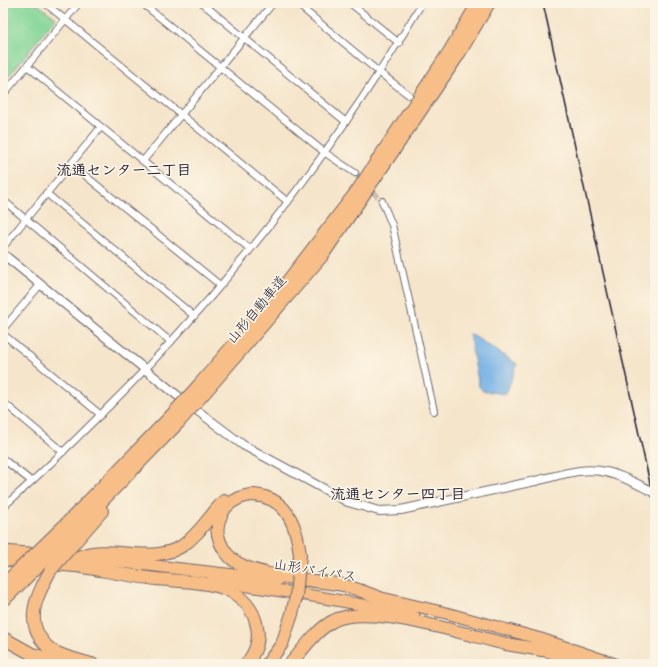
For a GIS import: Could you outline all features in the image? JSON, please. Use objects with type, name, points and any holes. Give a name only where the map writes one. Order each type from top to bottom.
[{"type":"highway","name":"山形自動車道","points":[[203,388],[284,286],[356,191],[449,52],[478,3]]},
{"type":"highway","name":"山形自動車道","points":[[3,601],[74,530],[322,256],[457,56],[489,3]]},
{"type":"highway","points":[[246,664],[256,644],[258,632],[255,619],[248,605],[228,590],[206,585],[138,577],[80,562],[87,553],[95,552],[140,555],[174,550],[196,536],[217,508],[228,498],[247,489],[258,489],[280,496],[293,510],[302,532],[302,556],[292,636],[275,664]]},
{"type":"highway","points":[[302,556],[291,518],[280,504],[274,500],[266,496],[244,496],[230,504],[224,510],[218,524],[219,539],[224,550],[232,559],[242,566],[268,573],[345,586],[378,597]]},
{"type":"highway","name":"山形自動車道","points":[[3,585],[74,530]]},
{"type":"highway","points":[[74,530],[50,571],[34,603],[33,610],[36,632],[50,649],[56,653],[92,664]]},
{"type":"highway","name":"山形バイパス","points":[[3,551],[320,597],[382,608],[542,650],[588,664]]},
{"type":"highway","name":"山形バイパス","points":[[3,560],[80,562],[316,585],[378,597],[497,627],[613,663]]},
{"type":"highway","points":[[290,664],[320,631],[333,620],[352,614],[378,616],[415,622],[508,644],[542,650]]},
{"type":"highway","points":[[267,664],[282,644],[295,615]]},
{"type":"highway","points":[[3,638],[32,654],[49,660],[74,664]]},
{"type":"highway","points":[[3,643],[44,664]]},
{"type":"street","points":[[44,3],[66,19],[180,115],[288,202]]},
{"type":"street","points":[[3,95],[79,3]]},
{"type":"street","points":[[142,3],[324,152],[355,173]]},
{"type":"street","points":[[202,3],[346,122]]},
{"type":"street","points":[[143,161],[273,3]]},
{"type":"street","points":[[296,3],[380,73],[409,95]]},
{"type":"street","points":[[350,3],[398,43]]},
{"type":"street","points":[[3,507],[63,452],[146,370],[250,250],[288,202],[346,122],[380,73],[422,3]]},
{"type":"street","points":[[27,66],[250,250]]},
{"type":"street","points":[[3,247],[101,127]]},
{"type":"street","points":[[71,164],[220,285]]},
{"type":"street","points":[[46,193],[194,316]]},
{"type":"street","points":[[3,200],[171,342]]},
{"type":"street","points":[[382,202],[392,225],[434,411]]},
{"type":"street","points":[[3,254],[183,400],[243,445],[322,489],[362,508],[379,511],[401,510],[579,472],[605,471],[623,477],[655,494]]},
{"type":"street","points":[[3,329],[40,285]]},
{"type":"street","points":[[3,334],[101,415]]},
{"type":"street","points":[[3,402],[63,452]]},
{"type":"street","points":[[3,459],[31,481]]},
{"type":"green space","points":[[3,3],[36,3],[56,18],[3,83]]},
{"type":"water","points":[[469,333],[517,364],[506,394],[483,391],[479,386]]},
{"type":"tunnel","points":[[355,173],[382,201]]},
{"type":"railway","points":[[543,3],[655,506]]},
{"type":"district","name":"流通センター二丁目","points":[[124,171]]},
{"type":"district","name":"流通センター四丁目","points":[[398,495]]}]
